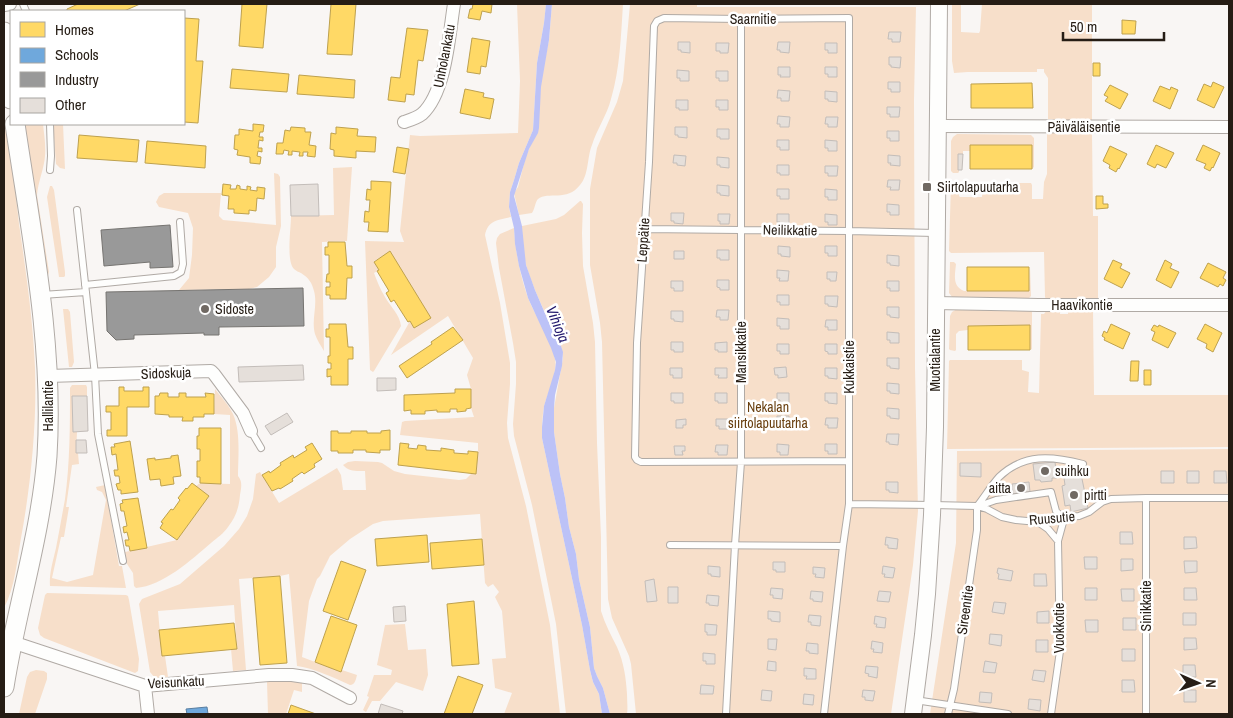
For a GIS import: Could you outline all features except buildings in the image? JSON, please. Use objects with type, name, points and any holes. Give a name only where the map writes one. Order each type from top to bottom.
[{"type":"main road","points":[[4,32],[10,89]]},
{"type":"main road","name":"Hallilantie","points":[[4,687],[8,641],[35,539],[44,484],[48,431],[48,376],[40,295],[15,125]]},
{"type":"street","points":[[4,5],[10,4]]},
{"type":"street","name":"Unholankatu","points":[[404,122],[421,114],[436,94],[444,67],[454,4]]},
{"type":"street","name":"Muotialantie","points":[[914,707],[927,594],[933,504],[940,4]]},
{"type":"street","name":"Päiväläisentie","points":[[938,126],[1229,127]]},
{"type":"street","name":"Haavikontie","points":[[935,304],[1229,305]]},
{"type":"street","name":"Sidoskuja","points":[[48,376],[210,371],[243,413],[251,431]]},
{"type":"street","name":"Veisunkatu","points":[[8,641],[146,686],[269,675],[292,675],[312,678],[350,698]]},
{"type":"street","points":[[146,686],[148,714]]},
{"type":"lane","name":"Saarnitie","points":[[657,21],[664,18],[849,18]]},
{"type":"lane","name":"Kukkaistie","points":[[824,714],[849,504],[849,18]]},
{"type":"lane","name":"Mansikkatie","points":[[726,714],[741,462],[741,19]]},
{"type":"lane","name":"Leppätie","points":[[657,21],[654,26],[637,343],[635,457],[636,460],[641,462],[741,462]]},
{"type":"lane","points":[[50,125],[50,170]]},
{"type":"lane","points":[[77,210],[95,375],[98,434],[123,561]]},
{"type":"lane","points":[[85,285],[174,276],[181,272],[183,264],[180,222]]},
{"type":"lane","name":"Neilikkatie","points":[[644,229],[849,230],[936,233]]},
{"type":"lane","points":[[40,295],[86,292]]},
{"type":"lane","points":[[251,431],[261,448]]},
{"type":"lane","points":[[977,506],[1000,477],[1016,465],[1031,459],[1067,460],[1083,464]]},
{"type":"lane","points":[[741,462],[849,461]]},
{"type":"lane","points":[[977,506],[996,500],[1051,492],[1056,511],[1064,518]]},
{"type":"lane","name":"Sinikkatie","points":[[1146,498],[1146,714]]},
{"type":"lane","name":"Ruusutie","points":[[849,504],[977,506],[1002,517],[1016,520],[1035,520],[1079,516],[1089,512],[1102,502],[1111,499],[1229,498]]},
{"type":"lane","name":"Sireenitie","points":[[948,714],[954,689],[977,530],[977,506]]},
{"type":"lane","name":"Vuokkotie","points":[[1051,714],[1060,651],[1058,541],[1064,518]]},
{"type":"lane","points":[[1035,520],[1048,529],[1058,541]]},
{"type":"lane","points":[[670,545],[843,546]]},
{"type":"lane","points":[[914,707],[950,706],[1008,714]]},
{"type":"green space","points":[[517,4],[546,4],[537,63],[533,130],[519,163],[510,192],[509,207],[511,217],[498,220],[488,226],[485,235],[500,303],[510,363],[508,438],[526,506],[550,625],[560,714],[504,714],[512,693],[495,688],[492,659],[506,658],[502,611],[495,597],[499,592],[493,584],[488,587],[485,583],[480,514],[383,521],[373,524],[350,539],[330,556],[317,579],[309,601],[302,657],[341,672],[342,670],[357,675],[352,685],[317,671],[297,666],[289,574],[239,579],[246,670],[233,671],[231,649],[237,649],[234,605],[158,611],[162,656],[165,656],[168,677],[155,678],[150,672],[139,604],[142,599],[180,584],[224,546],[239,529],[247,516],[253,499],[256,474],[260,472],[279,503],[337,468],[341,475],[343,490],[366,490],[365,471],[348,469],[343,465],[348,462],[378,462],[394,471],[405,474],[459,480],[466,479],[472,473],[476,473],[478,443],[400,435],[402,422],[405,421],[474,417],[471,408],[471,389],[467,375],[473,358],[448,316],[391,355],[410,321],[414,328],[430,318],[390,252],[374,261],[379,270],[374,273],[383,294],[399,318],[401,326],[374,371],[370,370],[365,241],[404,242],[400,231],[410,135],[518,133],[520,81]]},
{"type":"green space","points":[[552,4],[623,4],[620,52],[614,88],[590,150],[583,181],[575,190],[564,195],[547,196],[538,199],[532,213],[519,215],[514,193],[518,187],[526,156],[532,142],[549,40]]},
{"type":"green space","name":"Nekalan siirtolapuutarha","points":[[630,4],[697,4],[697,7],[916,7],[914,100],[915,368],[918,511],[913,565],[891,714],[636,714],[631,664],[612,618],[608,599],[602,342],[590,265],[590,189],[597,148],[617,102],[623,81]]},
{"type":"green space","points":[[952,4],[961,4],[961,32],[979,33],[982,4],[1092,4],[1092,123],[1048,121],[1048,78],[1044,69],[1037,69],[1037,72],[954,73],[952,61]]},
{"type":"green space","points":[[4,119],[12,158],[29,296],[34,350],[35,389],[33,453],[28,496],[15,574],[4,608]]},
{"type":"green space","points":[[23,125],[43,125],[45,156],[37,195],[49,272],[46,275]]},
{"type":"green space","points":[[53,125],[63,125],[65,169],[60,168],[56,164]]},
{"type":"green space","points":[[1047,132],[1092,133],[1093,216],[1098,216],[1098,300],[1046,299],[1044,252],[951,253],[949,251],[951,183],[958,182],[960,197],[982,197],[984,183],[1031,183],[1032,199],[1043,199],[1044,182],[1047,174]]},
{"type":"green space","points":[[957,134],[1031,135],[1034,138],[1034,167],[1032,169],[1032,145],[971,145],[970,151],[963,151],[963,154],[958,154],[959,172],[953,173],[951,171],[951,141]]},
{"type":"green space","points":[[352,167],[347,241],[322,242],[324,351],[314,329],[315,296],[312,286],[306,277],[294,269],[290,259],[291,216],[334,215],[333,168]]},
{"type":"green space","points":[[274,173],[280,177],[281,226],[276,247],[276,267],[269,277],[257,287],[249,289],[179,290],[189,278],[193,228],[188,213],[159,207],[156,202],[159,196],[164,193],[221,193],[219,216],[223,220],[276,225]]},
{"type":"green space","points":[[50,186],[54,190],[65,272],[64,277],[59,277],[47,197]]},
{"type":"green space","points":[[580,201],[583,204],[583,266],[595,342],[601,537],[601,611],[623,665],[627,688],[627,714],[610,714],[603,688],[594,668],[590,627],[569,527],[554,432],[554,408],[563,358],[562,352],[559,341],[530,278],[523,246],[522,226],[556,219],[564,215]]},
{"type":"green space","points":[[514,228],[517,258],[525,289],[549,339],[555,359],[554,377],[543,411],[542,438],[590,670],[599,694],[602,714],[566,714],[556,624],[532,505],[514,436],[516,362],[496,243],[500,234]]},
{"type":"green space","points":[[950,262],[956,264],[956,283],[964,291],[1029,291],[1030,267],[1031,296],[1028,299],[953,298],[949,293]]},
{"type":"green space","points":[[63,309],[68,309],[70,312],[74,362],[72,367],[69,367]]},
{"type":"green space","points":[[957,309],[1031,310],[1032,349],[1030,350],[1030,325],[968,326],[968,330],[959,331],[956,334],[956,350],[950,350],[950,316]]},
{"type":"green space","points":[[1047,310],[1060,310],[1060,314],[1068,314],[1068,310],[1093,310],[1094,395],[1229,395],[1229,447],[947,449],[949,361],[1022,360],[1022,370],[1029,372],[1028,392],[1039,393],[1041,314],[1044,314]]},
{"type":"green space","points":[[72,385],[86,385],[87,396],[73,396],[73,432],[77,432],[76,453],[78,453],[79,464],[72,465],[66,507],[69,507],[64,537],[61,537],[52,578],[67,582],[93,575],[106,500],[102,492],[97,490],[96,487],[105,485],[119,566],[122,566],[126,588],[50,586],[67,485],[70,388]]},
{"type":"green space","points":[[215,389],[227,404],[236,421],[238,476],[241,481],[237,512],[224,531],[186,564],[156,583],[136,588],[134,586],[133,573],[127,564],[125,552],[177,540],[209,496],[196,486],[200,483],[230,484],[230,415],[214,414]]},
{"type":"green space","points":[[1229,449],[1229,714],[930,714],[956,543],[957,451]]},
{"type":"green space","points":[[47,593],[128,596],[139,659],[138,671],[135,673],[40,635],[38,628]]},
{"type":"green space","points":[[405,624],[408,650],[426,649],[428,675],[423,691],[396,682],[380,701],[372,701],[366,712],[363,710],[369,697],[367,696],[374,675],[391,675],[392,670],[377,665],[385,625]]},
{"type":"green space","points":[[36,670],[47,673],[47,679],[35,714],[19,714],[27,677],[30,672]]},
{"type":"green space","points":[[267,682],[302,682],[302,692],[294,690],[286,714],[268,714]]},
{"type":"water","points":[[546,4],[552,4],[549,40],[541,87],[539,128],[529,149],[514,196],[522,226],[526,265],[535,290],[563,352],[562,366],[555,395],[554,432],[569,527],[590,627],[594,668],[603,688],[610,714],[602,714],[599,694],[590,670],[542,438],[544,406],[556,362],[528,298],[519,266],[509,207],[510,192],[519,163],[533,130],[537,63]]},
{"type":"place","name":"Siirtolapuutarha","points":[[927,187]]},
{"type":"place","name":"Sidoste","points":[[205,309]]},
{"type":"place","name":"suihku","points":[[1045,471]]},
{"type":"place","name":"aitta","points":[[1021,488]]},
{"type":"place","name":"pirtti","points":[[1074,495]]},
{"type":"water label","name":"Vihioja","points":[[558,324]]}]
